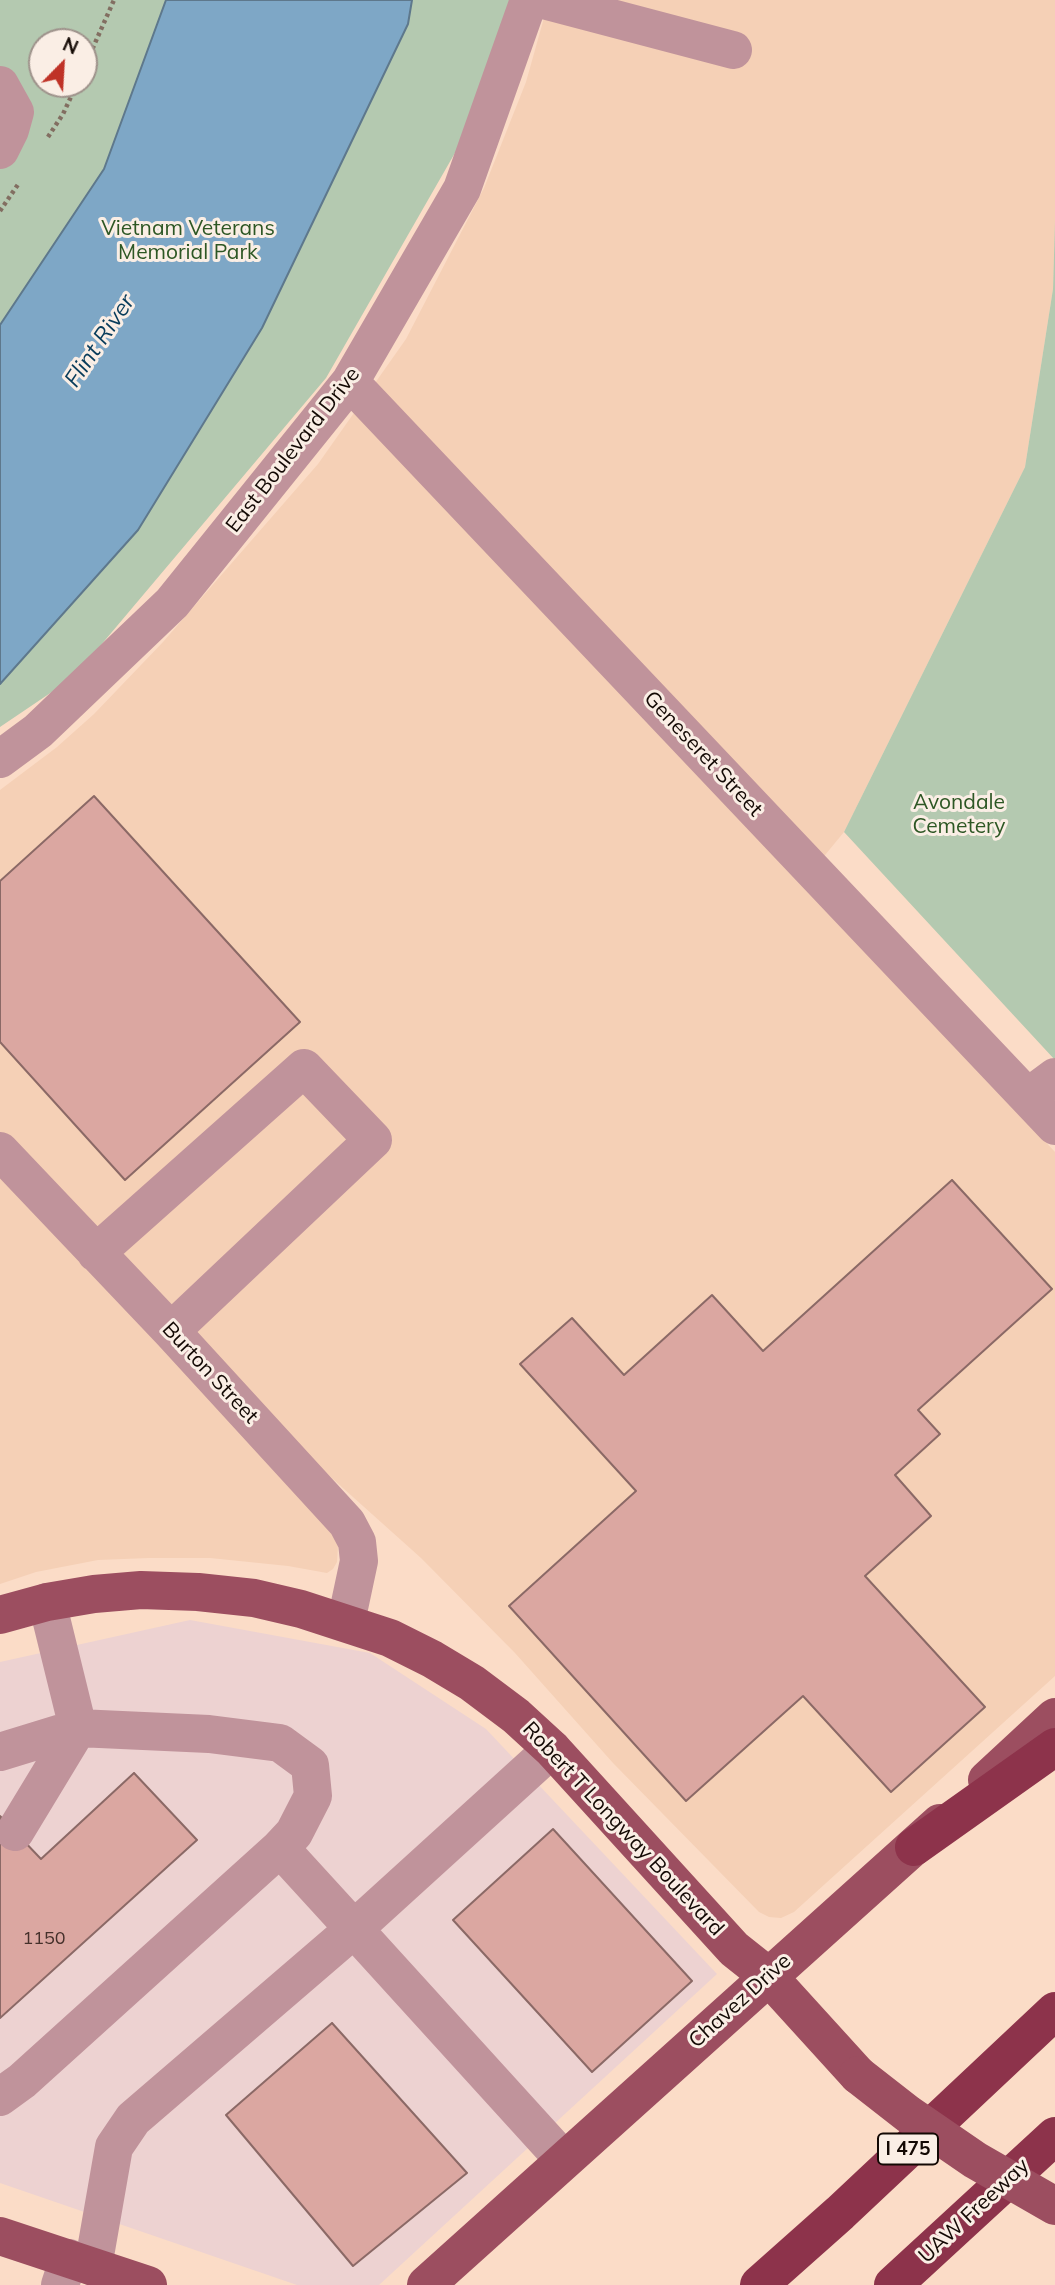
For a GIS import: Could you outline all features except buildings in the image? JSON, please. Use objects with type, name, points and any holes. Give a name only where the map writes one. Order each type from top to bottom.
[{"type":"highway","points":[[914,1847],[1055,1748]]},
{"type":"highway","name":"I 475","points":[[760,2285],[1055,2011]]},
{"type":"highway","name":"UAW Freeway","points":[[893,2285],[1055,2136]]},
{"type":"main road","name":"Robert T Longway Boulevard","points":[[0,1615],[47,1602],[94,1594],[141,1590],[198,1592],[254,1598],[346,1622],[390,1638],[432,1659],[472,1683],[516,1716],[552,1749],[734,1949],[768,1976],[858,2075],[908,2114],[975,2160],[1055,2206]]},
{"type":"main road","name":"Chavez Drive","points":[[426,2285],[1055,1717]]},
{"type":"main road","points":[[0,2235],[74,2270],[148,2285]]},
{"type":"street","name":"East Boulevard Drive","points":[[0,759],[38,731],[172,603],[350,382],[462,188],[529,0]]},
{"type":"street","points":[[543,0],[733,50]]},
{"type":"street","points":[[0,85],[15,113],[0,150]]},
{"type":"street","name":"Geneseret Street","points":[[350,382],[1042,1087],[1055,1126]]},
{"type":"street","points":[[96,1253],[304,1068],[365,1131],[373,1140],[171,1331]]},
{"type":"street","name":"Burton Street","points":[[0,1151],[348,1523],[358,1542],[359,1561],[346,1622]]},
{"type":"street","points":[[15,1832],[78,1728],[47,1602]]},
{"type":"street","points":[[0,1752],[78,1728],[209,1734],[280,1743],[310,1765],[313,1796],[294,1833],[280,1848],[22,2081],[0,2097]]},
{"type":"street","points":[[74,2270],[114,2147],[133,2119],[354,1929],[552,1749]]},
{"type":"street","points":[[280,1848],[564,2160]]},
{"type":"path","points":[[98,36],[114,0]]},
{"type":"shaded area","points":[[549,0],[1055,0],[1053,289],[1025,467],[844,832],[802,883],[1055,1152],[1055,1676],[794,1912],[781,1918],[769,1917],[759,1912],[613,1763],[515,1653],[421,1558],[315,1463],[338,1546],[337,1562],[327,1573],[210,1558],[149,1558],[98,1560],[36,1572],[0,1584],[0,790],[57,747],[94,714],[163,642],[318,464],[406,339],[484,188],[526,82]]},
{"type":"shaded area","points":[[190,1620],[370,1653],[486,1729],[717,1974],[379,2285],[297,2285],[0,2183],[0,1662]]},
{"type":"green space","name":"Vietnam Veterans Memorial Park","points":[[0,0],[513,0],[491,90],[326,378],[74,677],[0,727]]},
{"type":"green space","name":"Avondale Cemetery","points":[[1055,221],[1055,1060],[844,832],[1025,467],[1053,289]]},
{"type":"water","name":"Flint River","points":[[166,0],[412,0],[408,24],[262,328],[138,530],[0,684],[0,325],[104,169]]}]
